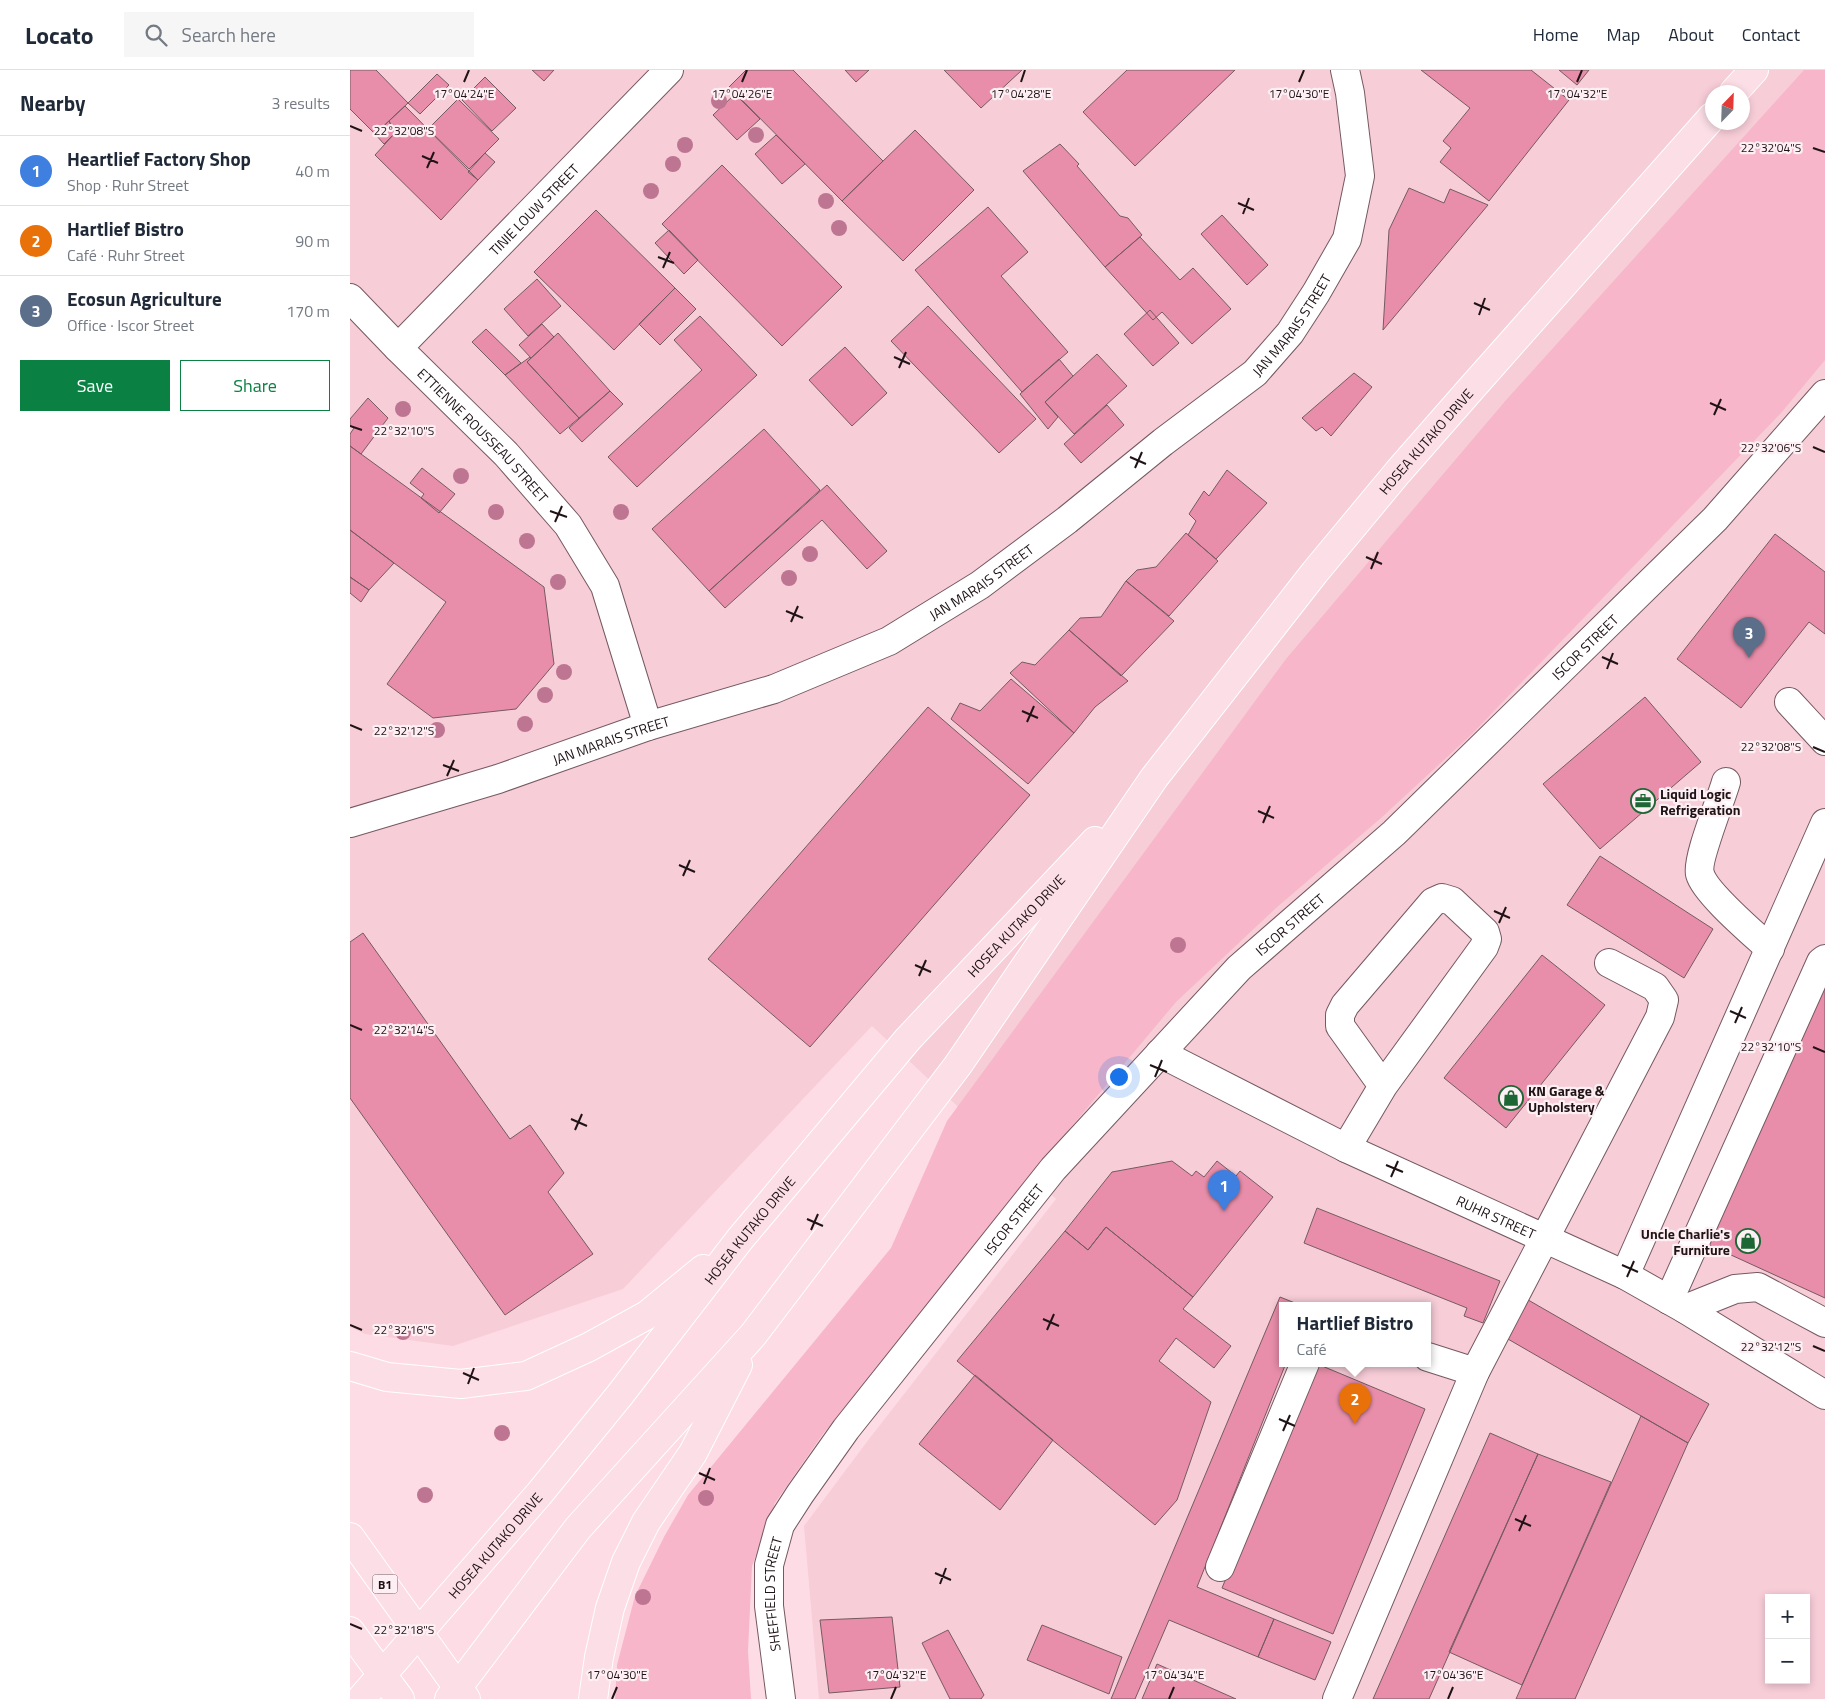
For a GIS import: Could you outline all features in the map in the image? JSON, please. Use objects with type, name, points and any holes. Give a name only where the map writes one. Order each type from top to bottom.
[{"type":"main road","points":[[1740,85],[1754,70]]},
{"type":"main road","name":"HOSEA KUTAKO DRIVE","points":[[458,1695],[578,1528],[753,1335],[958,1065],[1154,778],[1315,572],[1398,472],[1705,125]]},
{"type":"main road","name":"HOSEA KUTAKO DRIVE","points":[[361,1699],[539,1494],[619,1396],[740,1239],[908,1039],[1154,778]]},
{"type":"main road","points":[[350,1366],[387,1377],[461,1384],[526,1376],[589,1347],[646,1315],[740,1239]]},
{"type":"main road","points":[[593,1699],[599,1657],[610,1608],[626,1562],[646,1522],[693,1453],[753,1335]]},
{"type":"main road","name":"B1","points":[[350,1536],[418,1633]]},
{"type":"main road","points":[[350,1631],[400,1699]]},
{"type":"main road","points":[[418,1633],[458,1695]]},
{"type":"street","name":"JAN MARAIS STREET","points":[[350,823],[498,778],[648,726],[774,689],[889,641],[980,585],[1067,520],[1163,442],[1254,373],[1290,333],[1316,293],[1347,238],[1360,176],[1350,93],[1345,70]]},
{"type":"street","name":"TINIE LOUW STREET","points":[[398,348],[658,74]]},
{"type":"street","name":"ETTIENNE ROUSSEAU STREET","points":[[350,298],[506,454],[568,525],[605,586],[648,726]]},
{"type":"street","name":"ISCOR STREET","points":[[800,1494],[846,1429],[1053,1169],[1160,1052],[1240,968],[1394,832],[1708,526],[1825,394]]},
{"type":"street","points":[[1789,702],[1825,741]]},
{"type":"street","points":[[1726,782],[1702,857],[1699,873],[1707,889],[1770,949]]},
{"type":"street","points":[[1625,1274],[1825,823]]},
{"type":"street","points":[[1346,1148],[1383,1086],[1484,947],[1487,939],[1485,932],[1452,901],[1442,898],[1433,902],[1345,1005],[1340,1015],[1340,1026],[1383,1086]]},
{"type":"street","points":[[1677,1305],[1821,962],[1825,959]]},
{"type":"street","points":[[1337,1699],[1476,1372],[1660,1018],[1664,1000],[1655,987],[1608,963]]},
{"type":"street","name":"RUHR STREET","points":[[1160,1052],[1346,1148],[1625,1274],[1825,1396]]},
{"type":"street","points":[[1677,1305],[1735,1289],[1758,1287],[1825,1322]]},
{"type":"street","points":[[1431,1359],[1476,1372]]},
{"type":"street","points":[[1220,1567],[1303,1367]]},
{"type":"street","name":"SHEFFIELD STREET","points":[[781,1699],[769,1606],[769,1565],[780,1525],[800,1494]]},
{"type":"shaded area","points":[[350,70],[1825,70],[1825,1699],[819,1699],[804,1526],[866,1443],[1056,1199],[872,1026],[623,1289],[453,1346],[365,1334],[350,1327]]},
{"type":"shaded area","points":[[1804,70],[1825,70],[1825,360],[1781,413],[1471,735],[1381,818],[1276,908],[1176,1002],[1066,1133],[960,1268],[823,1434],[775,1503],[752,1566],[748,1651],[751,1699],[615,1699],[617,1665],[635,1596],[664,1537],[688,1495],[891,1248],[947,1121],[1286,659],[1507,399]]},
{"type":"building","points":[[350,70],[376,70],[408,103],[375,134],[350,109]]},
{"type":"building","points":[[532,70],[554,70],[544,81]]},
{"type":"building","points":[[746,70],[793,70],[883,161],[842,201],[729,87]]},
{"type":"building","points":[[845,70],[869,70],[856,82]]},
{"type":"building","points":[[944,70],[1022,70],[981,108]]},
{"type":"building","points":[[1127,70],[1235,70],[1135,166],[1083,112]]},
{"type":"building","points":[[1421,70],[1531,70],[1569,100],[1489,201],[1440,162],[1451,148],[1443,141],[1470,108]]},
{"type":"building","points":[[1559,70],[1589,70],[1577,85]]},
{"type":"building","points":[[437,74],[449,85],[420,114],[408,103]]},
{"type":"building","points":[[485,77],[516,108],[492,131],[462,100]]},
{"type":"building","points":[[735,94],[760,119],[737,140],[713,115]]},
{"type":"building","points":[[458,99],[499,139],[469,169],[428,129]]},
{"type":"building","points":[[405,106],[478,180],[441,220],[375,155],[395,133],[389,121]]},
{"type":"building","points":[[389,121],[395,133],[384,144],[375,134]]},
{"type":"building","points":[[915,130],[974,190],[903,261],[842,201]]},
{"type":"building","points":[[776,135],[805,164],[782,184],[755,154]]},
{"type":"building","points":[[1060,144],[1079,164],[1077,166],[1120,216],[1128,218],[1142,235],[1105,267],[1023,171]]},
{"type":"building","points":[[485,153],[495,162],[478,180],[468,172]]},
{"type":"building","points":[[722,165],[842,287],[782,346],[662,224]]},
{"type":"building","points":[[1409,188],[1444,203],[1450,189],[1488,205],[1383,330],[1389,230]]},
{"type":"building","points":[[988,207],[1028,252],[1001,276],[1068,352],[1022,392],[915,270]]},
{"type":"building","points":[[596,210],[675,288],[614,350],[534,272]]},
{"type":"building","points":[[1222,215],[1268,265],[1247,285],[1201,234]]},
{"type":"building","points":[[669,230],[698,260],[684,274],[655,243]]},
{"type":"building","points":[[1140,237],[1180,280],[1193,268],[1231,309],[1192,344],[1162,312],[1153,320],[1105,267]]},
{"type":"building","points":[[537,279],[561,306],[528,336],[504,309]]},
{"type":"building","points":[[675,288],[696,309],[660,345],[639,324]]},
{"type":"building","points":[[928,306],[1036,419],[999,453],[891,341]]},
{"type":"building","points":[[1150,310],[1179,343],[1153,366],[1124,334]]},
{"type":"building","points":[[700,316],[757,375],[637,487],[608,457],[702,370],[674,340]]},
{"type":"building","points":[[542,324],[554,337],[531,358],[519,345]]},
{"type":"building","points":[[486,329],[521,363],[505,375],[472,342]]},
{"type":"building","points":[[558,333],[610,391],[579,418],[527,362]]},
{"type":"building","points":[[845,347],[887,393],[852,426],[809,380]]},
{"type":"building","points":[[1097,354],[1127,386],[1074,434],[1045,402]]},
{"type":"building","points":[[530,357],[527,362],[579,418],[560,434],[505,375]]},
{"type":"building","points":[[1059,359],[1073,376],[1045,402],[1058,417],[1048,429],[1020,394]]},
{"type":"building","points":[[1354,373],[1372,387],[1331,436],[1322,427],[1316,431],[1302,418]]},
{"type":"building","points":[[610,391],[623,404],[582,442],[569,428]]},
{"type":"building","points":[[368,398],[388,418],[361,454],[350,446],[350,434],[354,428],[350,425],[350,419]]},
{"type":"building","points":[[1107,405],[1124,425],[1081,463],[1064,444]]},
{"type":"building","points":[[764,429],[820,490],[709,591],[652,529]]},
{"type":"building","points":[[350,446],[544,587],[554,664],[516,709],[433,718],[387,684],[446,602],[350,530]]},
{"type":"building","points":[[422,468],[455,494],[439,513],[421,498],[424,494],[410,483]]},
{"type":"building","points":[[1227,470],[1267,503],[1216,559],[1188,535],[1196,521],[1189,514],[1204,491],[1209,496]]},
{"type":"building","points":[[827,485],[887,551],[867,569],[822,520],[725,608],[709,591]]},
{"type":"building","points":[[350,530],[394,563],[369,590],[350,577]]},
{"type":"building","points":[[1186,533],[1218,561],[1169,616],[1126,581],[1137,570],[1156,567]]},
{"type":"building","points":[[1775,534],[1825,572],[1825,634],[1809,622],[1741,708],[1677,659]]},
{"type":"building","points":[[350,577],[369,590],[361,602],[350,593]]},
{"type":"building","points":[[1126,581],[1174,621],[1121,676],[1069,630],[1080,618],[1101,617]]},
{"type":"building","points":[[1069,630],[1128,681],[1095,707],[1074,733],[1010,673],[1022,662],[1035,665]]},
{"type":"building","points":[[1011,679],[1074,733],[1028,784],[951,719],[960,703],[980,711]]},
{"type":"building","points":[[1645,697],[1701,762],[1600,849],[1543,784]]},
{"type":"building","points":[[928,707],[1030,795],[810,1047],[708,959]]},
{"type":"building","points":[[1600,856],[1713,929],[1684,978],[1567,905]]},
{"type":"building","points":[[363,933],[510,1139],[530,1125],[564,1173],[548,1192],[593,1254],[505,1315],[350,1098],[350,942]]},
{"type":"building","points":[[1542,955],[1605,1005],[1506,1128],[1444,1078]]},
{"type":"building","points":[[1825,982],[1825,1298],[1707,1244]]},
{"type":"building","points":[[1172,1161],[1192,1176],[1196,1171],[1204,1177],[1217,1161],[1236,1176],[1240,1171],[1273,1197],[1193,1297],[1106,1227],[1088,1250],[1065,1231],[1112,1172]]},
{"type":"building","points":[[1317,1208],[1500,1281],[1483,1323],[1464,1316],[1467,1308],[1304,1243]]},
{"type":"building","points":[[1106,1227],[1193,1297],[1183,1309],[1231,1346],[1214,1368],[1176,1338],[1159,1361],[1211,1402],[1177,1500],[1155,1525],[957,1361],[1065,1231],[1088,1250]]},
{"type":"building","points":[[1280,1297],[1292,1302],[1279,1302],[1279,1367],[1284,1367],[1197,1587],[1274,1619],[1258,1657],[1169,1620],[1135,1699],[1111,1699]]},
{"type":"building","points":[[1523,1297],[1709,1404],[1688,1443],[1501,1335]]},
{"type":"building","points":[[1313,1367],[1325,1367],[1425,1409],[1333,1634],[1222,1588]]},
{"type":"building","points":[[975,1375],[1053,1440],[1000,1510],[919,1444]]},
{"type":"building","points":[[1641,1416],[1688,1443],[1575,1699],[1516,1699]]},
{"type":"building","points":[[1490,1433],[1538,1454],[1429,1699],[1373,1699]]},
{"type":"building","points":[[1538,1454],[1611,1482],[1522,1685],[1449,1652]]},
{"type":"building","points":[[892,1617],[900,1687],[829,1693],[820,1620]]},
{"type":"building","points":[[1274,1619],[1331,1642],[1315,1680],[1258,1657]]},
{"type":"building","points":[[1042,1625],[1122,1657],[1109,1694],[1027,1660]]},
{"type":"building","points":[[948,1630],[984,1695],[981,1699],[950,1699],[922,1643]]},
{"type":"building","points":[[1157,1664],[1236,1699],[1142,1699]]},
{"type":"place","name":"Ecosun Agriculture","points":[[1749,658]]},
{"type":"place","name":"Liquid Logic Refrigeration","points":[[1643,801]]},
{"type":"place","name":"KN Garage & Upholstery","points":[[1511,1098]]},
{"type":"place","name":"Heartlief Factory Shop","points":[[1224,1211]]},
{"type":"place","name":"Uncle Charlie's Furniture","points":[[1748,1241]]},
{"type":"place","name":"Hartlief Bistro","points":[[1355,1424]]}]
